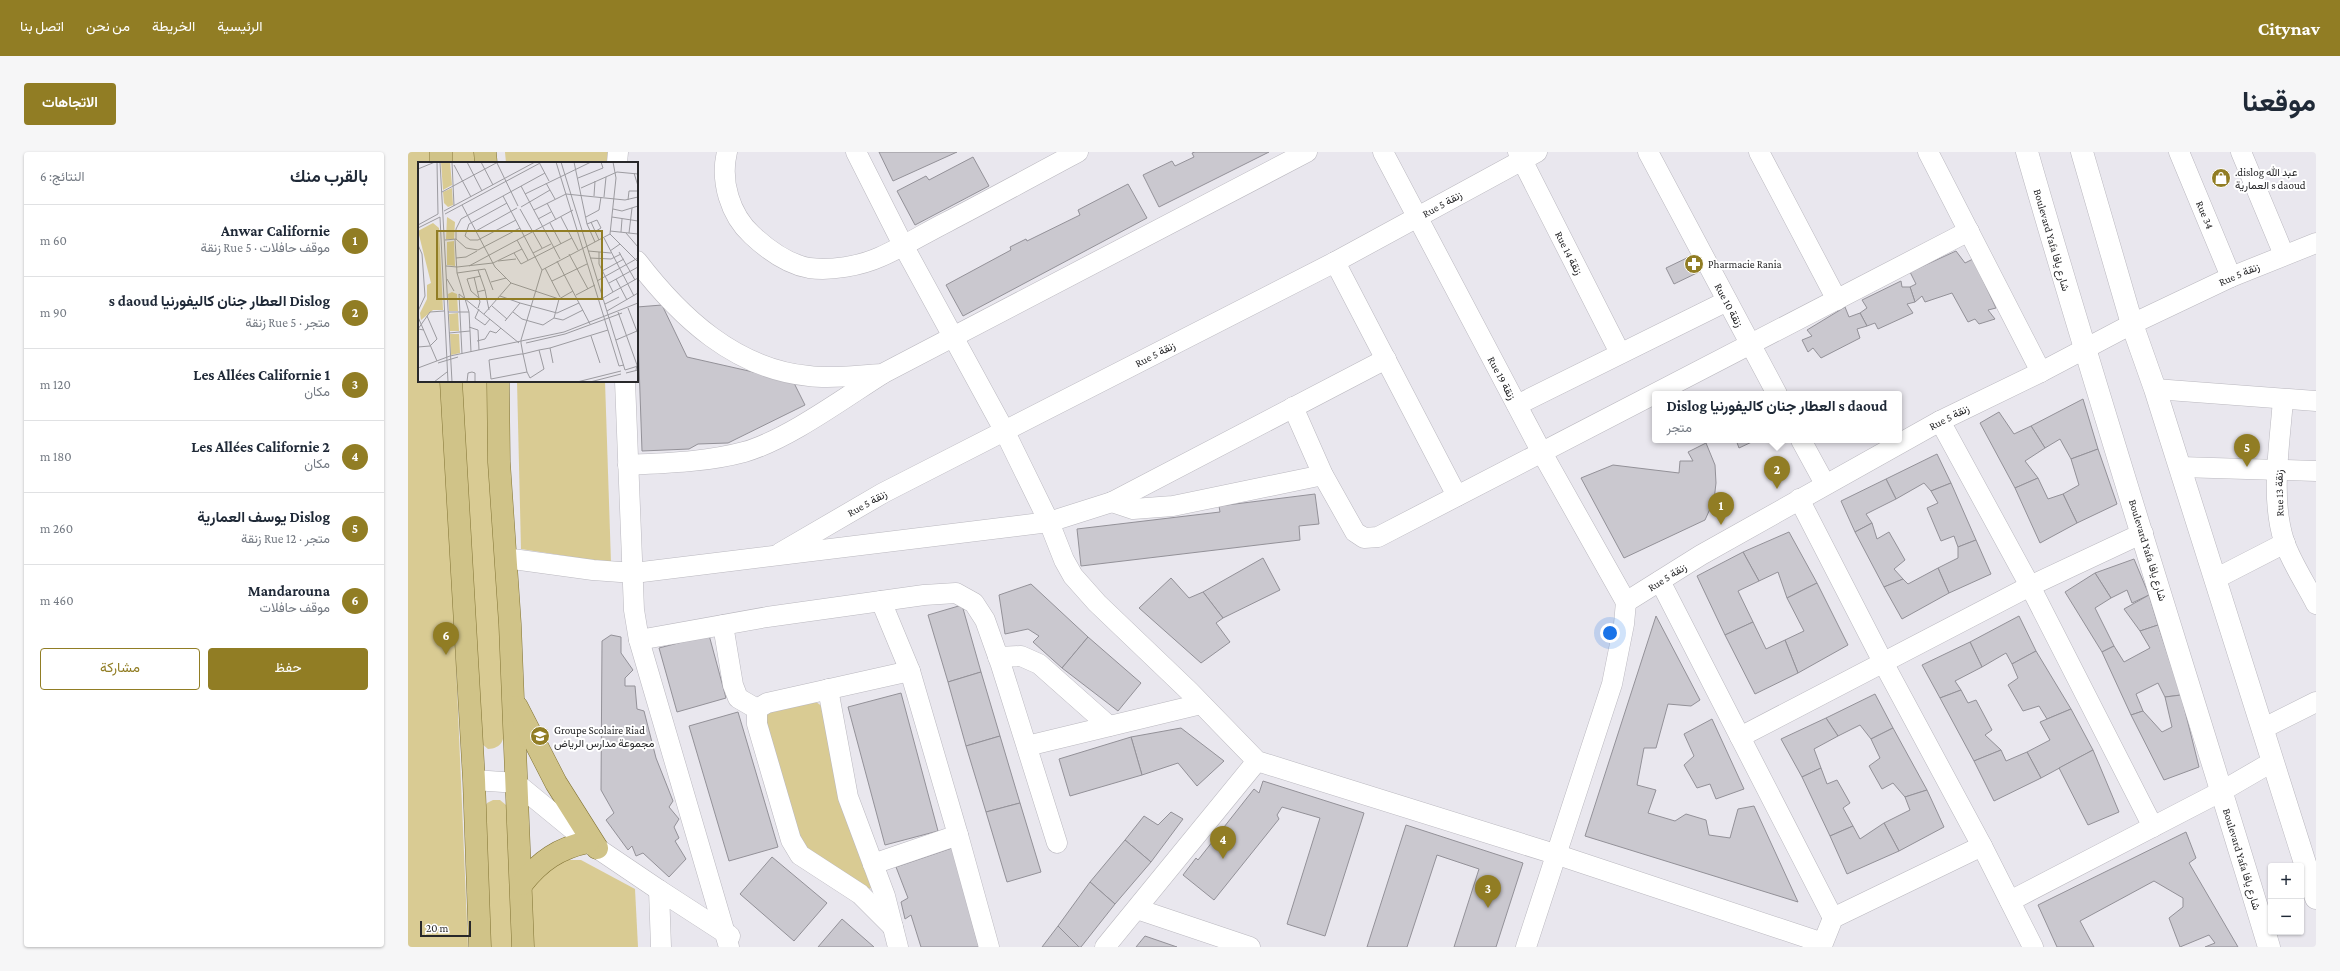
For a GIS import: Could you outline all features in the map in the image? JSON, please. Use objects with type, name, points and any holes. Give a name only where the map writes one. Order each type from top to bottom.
[{"type":"main road","points":[[451,382],[474,780],[480,947]]},
{"type":"main road","points":[[498,382],[499,462],[506,558],[524,947]]},
{"type":"main road","points":[[513,699],[556,783],[593,845],[557,852],[532,871],[522,884]]},
{"type":"street","points":[[617,162],[618,152]]},
{"type":"street","points":[[727,152],[725,160],[726,185],[731,207],[748,232],[775,254],[808,268],[826,269],[879,258],[1078,152]]},
{"type":"street","points":[[856,152],[904,245],[1004,430],[1049,522],[1064,560],[1073,576],[1097,603],[1202,704],[1257,761],[1558,855],[1822,945],[1833,918],[1982,846]]},
{"type":"street","points":[[628,465],[716,458],[744,452],[768,443],[882,374],[1307,152]]},
{"type":"street","name":"Rue 19 زنقة","points":[[1383,152],[1416,218],[1541,451],[1626,602]]},
{"type":"street","name":"Rue 10 زنقة","points":[[1648,152],[1775,391]]},
{"type":"street","points":[[1759,152],[1837,300]]},
{"type":"street","points":[[1928,152],[2042,372]]},
{"type":"street","name":"Boulevard Yafa شارع يافا","points":[[2027,152],[2084,350],[2143,533],[2269,947]]},
{"type":"street","points":[[2082,152],[2132,324],[2180,466],[2272,762],[2309,852],[2316,898]]},
{"type":"street","name":"Rue 34","points":[[2179,152],[2231,277]]},
{"type":"street","name":"Rue 5 زنقة","points":[[773,557],[883,493],[1335,262],[1416,218],[1526,155]]},
{"type":"street","name":"Rue 14 زنقة","points":[[1526,155],[1620,353]]},
{"type":"street","points":[[2247,155],[2284,255]]},
{"type":"street","points":[[1658,391],[1969,232]]},
{"type":"street","name":"Rue 5 زنقة","points":[[1902,442],[1940,421],[2042,372],[2132,324],[2231,277],[2316,243]]},
{"type":"street","points":[[638,262],[653,282],[695,325],[717,343],[745,357],[782,370],[809,376],[882,374]]},
{"type":"street","points":[[1335,262],[1457,496]]},
{"type":"street","points":[[1517,405],[1727,301]]},
{"type":"street","points":[[506,558],[593,570],[634,573],[1049,522],[1112,502],[1386,359]]},
{"type":"street","points":[[625,382],[634,573],[634,610],[639,640],[727,939]]},
{"type":"street","points":[[2155,389],[2316,401]]},
{"type":"street","points":[[1293,407],[1323,475],[1355,532],[1364,538],[1378,537],[1652,394]]},
{"type":"street","name":"Rue 13 زنقة","points":[[2283,399],[2278,469],[2278,519],[2284,543],[2316,604]]},
{"type":"street","points":[[1940,421],[2030,586],[2153,827]]},
{"type":"street","points":[[1804,443],[1825,484]]},
{"type":"street","name":"Rue 5 زنقة","points":[[1626,602],[1799,499],[1900,443]]},
{"type":"street","points":[[2180,466],[2316,471]]},
{"type":"street","points":[[1112,502],[1133,509],[1173,506],[1323,475]]},
{"type":"street","points":[[1799,499],[1884,664],[1982,846],[2033,947]]},
{"type":"street","points":[[1740,738],[1884,664],[2030,586],[2143,533]]},
{"type":"street","points":[[2215,578],[2284,543]]},
{"type":"street","points":[[1660,581],[1833,918]]},
{"type":"street","points":[[639,640],[723,625],[881,601],[924,595],[956,593],[974,603],[985,620],[1027,746],[1057,843]]},
{"type":"street","points":[[881,601],[910,671],[989,947]]},
{"type":"street","points":[[1526,947],[1558,855],[1612,684],[1624,624],[1626,602]]},
{"type":"street","points":[[723,625],[733,686],[738,698],[757,709]]},
{"type":"street","points":[[998,657],[1021,656],[1039,664],[1109,726]]},
{"type":"street","points":[[757,709],[767,703],[910,671]]},
{"type":"street","points":[[828,689],[848,797],[885,896],[898,947]]},
{"type":"street","points":[[2262,729],[2316,702]]},
{"type":"street","points":[[1027,746],[1202,704]]},
{"type":"street","points":[[757,709],[757,724],[791,840],[800,855],[860,894],[893,927]]},
{"type":"street","points":[[1105,947],[1137,910],[1257,761]]},
{"type":"street","points":[[2010,901],[2222,791],[2272,762]]},
{"type":"street","points":[[474,780],[516,783],[593,845],[727,939],[743,947]]},
{"type":"street","points":[[873,864],[958,835]]},
{"type":"street","points":[[659,890],[661,947]]},
{"type":"street","points":[[1137,910],[1250,947]]},
{"type":"shaded area","points":[[408,152],[434,152],[434,162],[418,162],[418,382],[444,382],[468,947],[408,947]]},
{"type":"shaded area","points":[[450,152],[476,152],[476,162],[451,162]]},
{"type":"shaded area","points":[[505,152],[610,152],[609,162],[506,162]]},
{"type":"shaded area","points":[[461,382],[487,382],[505,730],[499,746],[488,749],[482,744]]},
{"type":"shaded area","points":[[517,382],[605,382],[611,563],[521,549]]},
{"type":"shaded area","points":[[812,699],[823,707],[876,886],[864,891],[804,851],[762,720],[772,709]]},
{"type":"shaded area","points":[[493,800],[500,800],[506,805],[516,947],[489,947],[483,810],[487,803]]},
{"type":"shaded area","points":[[558,860],[581,860],[635,889],[638,947],[531,947],[527,886]]},
{"type":"building","points":[[879,152],[957,152],[893,181]]},
{"type":"building","points":[[1269,152],[1159,207],[1143,175],[1172,161],[1175,166],[1194,157],[1192,153]]},
{"type":"building","points":[[973,157],[989,186],[915,225],[897,191],[926,176],[929,180]]},
{"type":"building","points":[[1128,184],[1147,218],[963,316],[946,285],[1011,250],[1010,247],[1026,239],[1027,241],[1080,215],[1078,210]]},
{"type":"building","points":[[1956,251],[1965,263],[1973,259],[1996,308],[1988,310],[1995,319],[1979,324],[1975,319],[1968,322],[1952,293],[1925,302],[1922,296],[1915,302],[1910,287],[1916,284],[1910,272]]},
{"type":"building","points":[[1693,255],[1701,271],[1674,284],[1666,268]]},
{"type":"building","points":[[1901,281],[1902,287],[1910,287],[1915,302],[1907,304],[1913,313],[1878,329],[1875,323],[1867,326],[1860,313],[1867,308],[1862,300]]},
{"type":"building","points":[[662,305],[687,357],[793,381],[805,405],[728,443],[698,444],[689,449],[642,451],[638,307]]},
{"type":"building","points":[[1845,307],[1849,317],[1860,313],[1867,326],[1857,329],[1860,338],[1821,358],[1813,348],[1808,352],[1802,340],[1812,336],[1807,330]]},
{"type":"building","points":[[2083,399],[2098,449],[2071,459],[2060,439],[2045,448],[2031,426]]},
{"type":"building","points":[[1999,412],[2014,434],[2031,426],[2045,448],[2025,461],[2038,478],[2015,488],[1980,423]]},
{"type":"building","points":[[1706,443],[1715,465],[1716,483],[1714,500],[1705,520],[1624,558],[1581,478],[1613,465],[1679,473],[1680,461],[1693,461],[1688,452]]},
{"type":"building","points":[[1737,443],[1750,443],[1739,448]]},
{"type":"building","points":[[2098,449],[2117,504],[2077,523],[2063,494],[2079,485],[2071,459]]},
{"type":"building","points":[[1937,454],[1951,483],[1931,491],[1924,483],[1896,499],[1886,479]]},
{"type":"building","points":[[2038,478],[2048,499],[2063,494],[2077,523],[2040,543],[2015,488]]},
{"type":"building","points":[[1886,479],[1896,499],[1866,514],[1872,523],[1855,532],[1841,501]]},
{"type":"building","points":[[1951,483],[1976,540],[1958,547],[1954,536],[1941,541],[1927,508],[1938,503],[1931,491]]},
{"type":"building","points":[[1315,494],[1319,524],[1299,526],[1300,540],[1081,566],[1077,529],[1220,512],[1219,506]]},
{"type":"building","points":[[1872,523],[1877,539],[1889,532],[1905,560],[1894,569],[1903,579],[1884,587],[1855,532]]},
{"type":"building","points":[[1789,532],[1817,583],[1787,598],[1778,572],[1759,581],[1743,552]]},
{"type":"building","points":[[1976,540],[1991,574],[1949,593],[1938,568],[1958,558],[1958,547]]},
{"type":"building","points":[[1743,552],[1759,581],[1738,591],[1753,622],[1725,635],[1697,576]]},
{"type":"building","points":[[1263,558],[1280,590],[1223,618],[1203,592]]},
{"type":"building","points":[[2134,559],[2149,595],[2132,603],[2127,590],[2111,598],[2095,573]]},
{"type":"building","points":[[1938,568],[1949,593],[1902,619],[1884,587],[1903,579],[1908,584]]},
{"type":"building","points":[[2095,573],[2111,598],[2095,608],[2114,646],[2102,652],[2065,592]]},
{"type":"building","points":[[1171,578],[1189,598],[1203,592],[1223,618],[1216,623],[1230,642],[1201,663],[1139,608]]},
{"type":"building","points":[[1817,583],[1848,645],[1798,673],[1785,640],[1804,631],[1787,598]]},
{"type":"building","points":[[1031,584],[1088,637],[1062,668],[1033,642],[1039,636],[1028,629],[1005,634],[999,595]]},
{"type":"building","points":[[2149,595],[2158,625],[2140,631],[2124,609]]},
{"type":"building","points":[[962,605],[981,672],[948,682],[928,615]]},
{"type":"building","points":[[1656,616],[1700,700],[1691,706],[1668,704],[1656,748],[1644,748],[1637,785],[1656,790],[1648,813],[1675,821],[1686,814],[1706,820],[1709,835],[1730,838],[1738,809],[1754,806],[1798,902],[1585,836]]},
{"type":"building","points":[[2019,616],[2036,651],[2012,664],[2006,653],[1982,667],[1970,642]]},
{"type":"building","points":[[1753,622],[1766,649],[1785,640],[1798,673],[1755,694],[1725,635]]},
{"type":"building","points":[[2158,625],[2181,695],[2165,697],[2158,683],[2136,694],[2143,711],[2131,715],[2102,652],[2114,646],[2124,662],[2150,648],[2140,631]]},
{"type":"building","points":[[611,635],[621,637],[621,653],[633,670],[625,678],[625,686],[635,686],[637,709],[644,711],[656,758],[673,801],[669,807],[679,819],[674,827],[679,838],[675,841],[686,859],[669,877],[643,853],[636,856],[632,846],[628,850],[606,820],[614,813],[601,790],[602,641]]},
{"type":"building","points":[[709,635],[726,698],[677,712],[659,648]]},
{"type":"building","points":[[1088,637],[1141,683],[1118,711],[1062,668]]},
{"type":"building","points":[[1970,642],[1982,667],[1955,681],[1961,690],[1940,698],[1922,665]]},
{"type":"building","points":[[2036,651],[2071,709],[2047,719],[2039,706],[2023,711],[2008,685],[2018,678],[2012,664]]},
{"type":"building","points":[[981,672],[1000,736],[966,746],[948,682]]},
{"type":"building","points":[[1961,690],[1968,703],[1976,700],[1992,730],[1985,735],[2001,750],[1974,761],[1940,698]]},
{"type":"building","points":[[901,693],[938,831],[885,845],[848,707]]},
{"type":"building","points":[[1875,694],[1893,728],[1871,739],[1860,725],[1838,736],[1826,718]]},
{"type":"building","points":[[2181,695],[2199,767],[2164,780],[2131,715],[2143,711],[2162,732],[2172,727],[2165,697]]},
{"type":"building","points":[[2071,709],[2093,750],[2041,778],[2027,752],[2050,740],[2040,722]]},
{"type":"building","points":[[738,712],[778,847],[729,861],[689,726]]},
{"type":"building","points":[[1826,718],[1838,736],[1814,749],[1821,768],[1802,777],[1781,739]]},
{"type":"building","points":[[1712,719],[1744,789],[1716,799],[1710,784],[1697,788],[1684,765],[1694,756],[1684,734]]},
{"type":"building","points":[[1181,728],[1224,761],[1197,786],[1178,763],[1142,775],[1131,737]]},
{"type":"building","points":[[1893,728],[1927,790],[1905,797],[1893,783],[1882,789],[1869,766],[1880,758],[1871,739]]},
{"type":"building","points":[[1000,736],[1020,803],[986,812],[966,746]]},
{"type":"building","points":[[1131,737],[1142,775],[1070,796],[1059,759]]},
{"type":"building","points":[[2001,750],[2006,761],[2027,752],[2041,778],[1994,801],[1974,761]]},
{"type":"building","points":[[2093,750],[2119,812],[2088,825],[2059,768]]},
{"type":"building","points":[[1821,768],[1827,784],[1837,780],[1850,803],[1843,808],[1853,826],[1830,836],[1802,777]]},
{"type":"building","points":[[1263,781],[1364,813],[1325,936],[1287,924],[1320,818],[1282,807],[1277,815],[1279,819],[1214,900],[1183,875],[1196,858],[1198,860],[1254,789],[1259,793]]},
{"type":"building","points":[[1927,790],[1944,827],[1899,851],[1884,823],[1910,810],[1905,797]]},
{"type":"building","points":[[1020,803],[1041,872],[1007,882],[986,812]]},
{"type":"building","points":[[1171,812],[1183,819],[1151,862],[1125,840],[1144,816],[1158,825]]},
{"type":"building","points":[[1884,823],[1899,851],[1847,874],[1830,836],[1853,826],[1860,839]]},
{"type":"building","points":[[1406,825],[1523,863],[1496,947],[1454,947],[1479,869],[1437,855],[1407,947],[1367,947]]},
{"type":"building","points":[[2186,832],[2196,858],[2189,863],[2238,947],[2205,947],[2215,943],[2209,935],[2180,947],[2169,918],[2183,907],[2183,898],[2154,881],[2080,921],[2094,947],[2057,947],[2038,905]]},
{"type":"building","points":[[1125,840],[1151,862],[1115,904],[1090,882]]},
{"type":"building","points":[[952,848],[979,947],[921,947],[911,915],[905,919],[901,902],[908,898],[896,867]]},
{"type":"building","points":[[772,857],[827,903],[794,941],[740,894]]},
{"type":"building","points":[[1090,882],[1115,904],[1081,947],[1079,947],[1058,926]]},
{"type":"building","points":[[842,919],[874,947],[818,947]]},
{"type":"building","points":[[1058,926],[1079,947],[1042,947]]},
{"type":"building","points":[[1145,936],[1177,947],[1136,947]]},
{"type":"place","name":".dislog عبد الله العمارية s daoud","points":[[2221,178]]},
{"type":"place","name":"Pharmacie Rania","points":[[1694,264]]},
{"type":"place","name":"Dislog يوسف العمارية","points":[[2247,467]]},
{"type":"place","name":"Dislog العطار جنان كاليفورنيا s daoud","points":[[1777,489]]},
{"type":"place","name":"Anwar Californie","points":[[1721,525]]},
{"type":"place","name":"Mandarouna","points":[[446,655]]},
{"type":"place","name":"Groupe Scolaire Riad مجموعة مدارس الرياض","points":[[540,736]]},
{"type":"place","name":"Les Allées Californie 2","points":[[1223,859]]},
{"type":"place","name":"Les Allées Californie 1","points":[[1488,908]]}]
